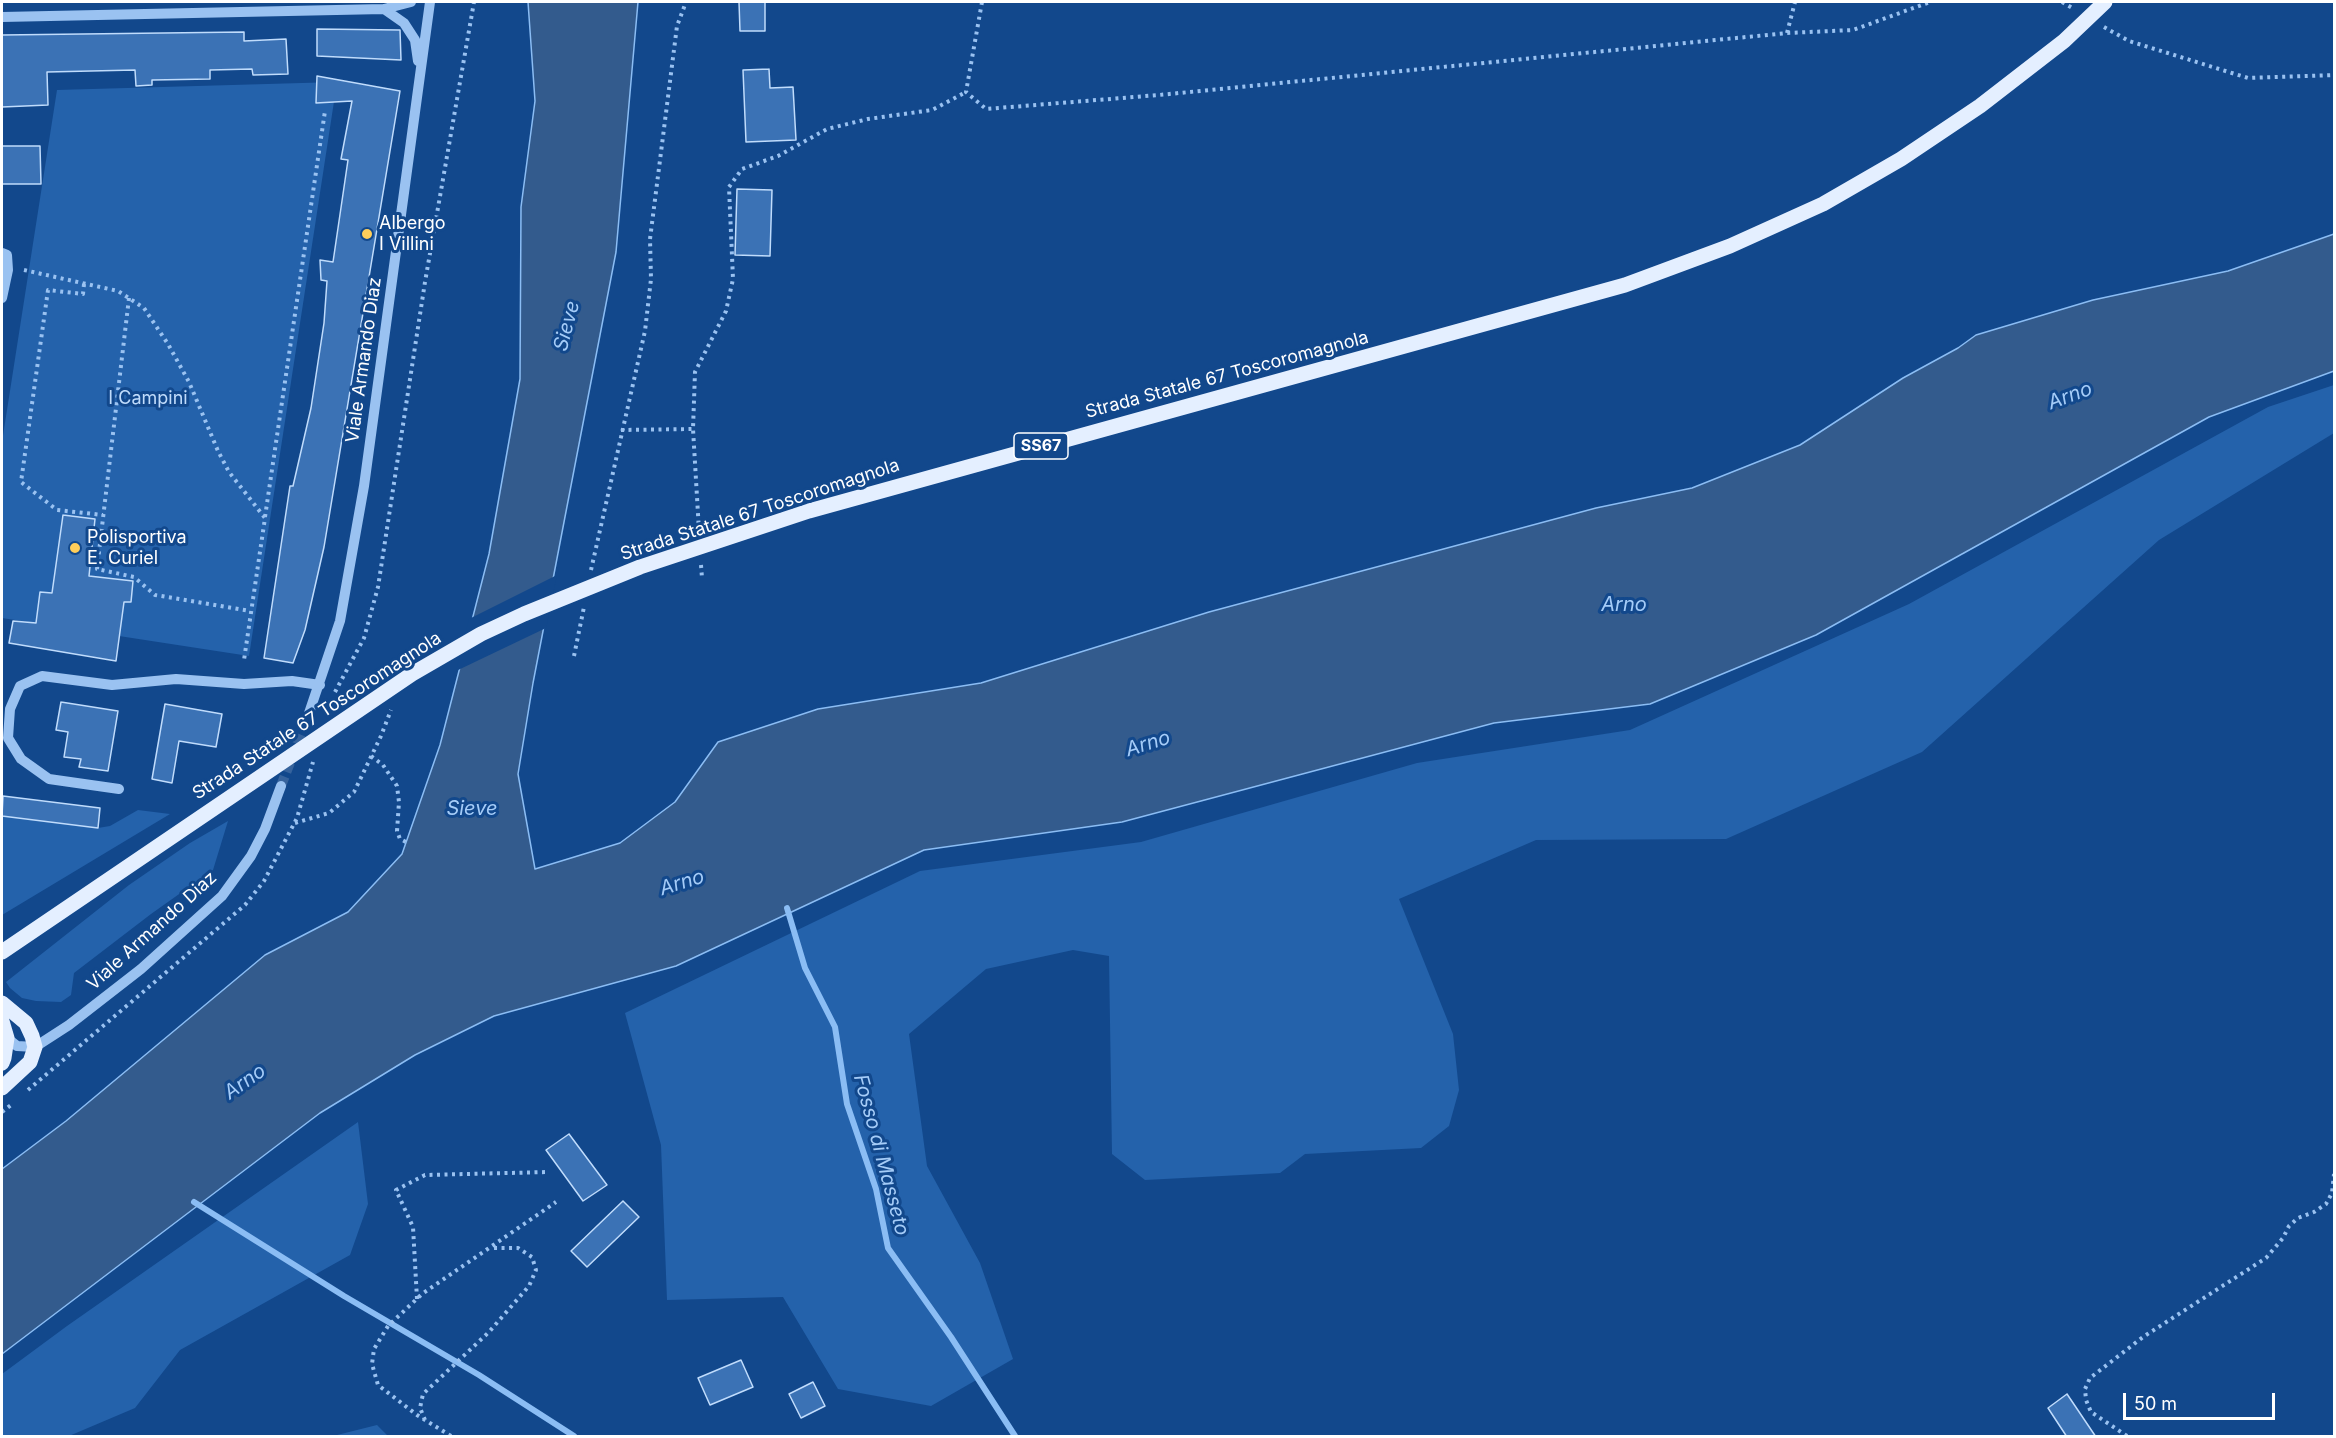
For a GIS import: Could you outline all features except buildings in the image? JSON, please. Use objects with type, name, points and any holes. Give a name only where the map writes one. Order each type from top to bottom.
[{"type":"main road","name":"Strada Statale 67 Toscoromagnola","points":[[2,952],[403,679],[481,634],[524,614],[640,567],[809,511],[1625,285],[1719,250],[1823,204],[1901,159],[1980,106],[2064,41],[2105,2]]},
{"type":"main road","points":[[2,1003],[26,1023],[35,1047],[30,1062],[2,1088]]},
{"type":"main road","points":[[2,1021],[7,1038],[2,1063]]},
{"type":"street","points":[[2,17],[384,9],[411,2]]},
{"type":"street","name":"Viale Armando Diaz","points":[[309,713],[340,621],[364,486],[430,2]]},
{"type":"street","points":[[384,9],[404,23],[415,40],[420,73]]},
{"type":"street","points":[[2,253],[7,255],[8,270],[2,298]]},
{"type":"street","points":[[118,789],[49,779],[21,759],[8,738],[10,709],[20,686],[42,676],[112,685],[176,679],[244,684],[292,681],[320,685]]},
{"type":"street","name":"Viale Armando Diaz","points":[[35,1047],[69,1025],[141,969],[222,897],[251,856],[265,829],[281,786]]},
{"type":"street","points":[[7,1038],[24,1048],[35,1047]]},
{"type":"path","points":[[331,698],[364,638],[378,587],[424,291],[474,2]]},
{"type":"path","points":[[590,574],[645,330],[651,279],[650,238],[677,26],[686,2]]},
{"type":"path","points":[[966,92],[982,2]]},
{"type":"path","points":[[1787,33],[1795,2]]},
{"type":"path","points":[[966,92],[986,109],[1787,33],[1853,30],[1930,2]]},
{"type":"path","points":[[2062,2],[2081,13]]},
{"type":"path","points":[[2100,24],[2128,41],[2248,78],[2334,75]]},
{"type":"path","points":[[699,532],[693,429],[695,372],[726,311],[733,279],[729,188],[742,169],[778,156],[827,129],[868,118],[932,110],[966,92]]},
{"type":"path","points":[[244,660],[325,111]]},
{"type":"path","points":[[24,270],[118,291],[144,308],[189,382],[218,451],[230,472],[265,518]]},
{"type":"path","points":[[84,284],[83,294],[48,290],[21,483],[57,510],[103,515]]},
{"type":"path","points":[[129,298],[97,569],[134,577],[155,595],[250,611]]},
{"type":"path","points":[[621,430],[693,429]]},
{"type":"path","points":[[700,555],[702,578]]},
{"type":"path","points":[[574,656],[585,598]]},
{"type":"path","points":[[294,823],[329,813],[354,792],[388,716]]},
{"type":"path","points":[[371,756],[383,765],[397,786],[399,802],[397,831],[400,839],[406,842]]},
{"type":"path","points":[[417,1299],[413,1227],[396,1190],[425,1175],[549,1172]]},
{"type":"path","points":[[2127,1437],[2091,1412],[2086,1400],[2085,1389],[2090,1378],[2143,1337],[2266,1258],[2283,1238],[2289,1226],[2298,1218],[2326,1204],[2332,1193],[2334,1174]]},
{"type":"path","points":[[451,1437],[378,1385],[372,1364],[374,1349],[388,1326],[417,1299],[556,1202]]},
{"type":"path","points":[[425,1420],[420,1408],[423,1394],[489,1332],[529,1286],[536,1270],[532,1257],[518,1248],[490,1248]]},
{"type":"green space","name":"I Campini","points":[[337,82],[249,656],[2,618],[2,442],[57,90]]},
{"type":"green space","points":[[2334,385],[2334,433],[2159,540],[1922,752],[1726,839],[1536,840],[1399,899],[1453,1034],[1459,1090],[1449,1126],[1421,1148],[1305,1154],[1280,1173],[1145,1180],[1112,1154],[1109,956],[1073,950],[986,969],[909,1034],[927,1166],[980,1263],[1013,1359],[931,1406],[838,1389],[783,1297],[667,1300],[661,1145],[625,1013],[920,871],[1141,842],[1417,763],[1630,730],[1909,604],[2268,407]]},
{"type":"green space","points":[[138,810],[170,814],[2,915],[2,816],[98,828],[110,826]]},
{"type":"green space","points":[[228,821],[213,870],[74,973],[71,995],[61,1002],[36,1001],[22,998],[10,988],[6,982],[129,885],[190,843]]},
{"type":"green space","points":[[358,1122],[368,1204],[350,1255],[180,1350],[135,1408],[69,1436],[2,1436],[2,1374]]},
{"type":"green space","points":[[377,1425],[388,1436],[333,1436]]},
{"type":"water","name":"Arno","points":[[528,2],[638,2],[616,252],[533,683],[518,774],[535,869],[620,843],[675,802],[718,742],[818,709],[981,683],[1209,612],[1596,508],[1692,488],[1800,445],[1903,378],[1958,348],[1976,335],[2093,300],[2228,271],[2334,234],[2334,371],[2209,417],[1816,635],[1650,704],[1494,723],[1122,822],[924,850],[676,966],[494,1016],[415,1055],[320,1113],[2,1354],[2,1169],[66,1121],[265,955],[348,912],[402,854],[440,745],[489,554],[520,379],[521,207],[535,101]]},
{"type":"pier","points":[[557,575],[546,628],[456,671],[469,619]]},
{"type":"waterway","name":"Fosso di Masseto","points":[[787,908],[805,968],[835,1027],[847,1104],[876,1189],[888,1248],[951,1337],[1015,1436]]},
{"type":"waterway","points":[[194,1202],[344,1296],[479,1375],[574,1436]]},
{"type":"tunnel","points":[[281,786],[309,713]]},
{"type":"place","name":"Albergo I Villini","points":[[367,234]]},
{"type":"place","name":"Polisportiva E. Curiel","points":[[75,548]]},
{"type":"water label","name":"Sieve","points":[[567,326]]},
{"type":"water label","name":"Sieve","points":[[472,809]]}]
